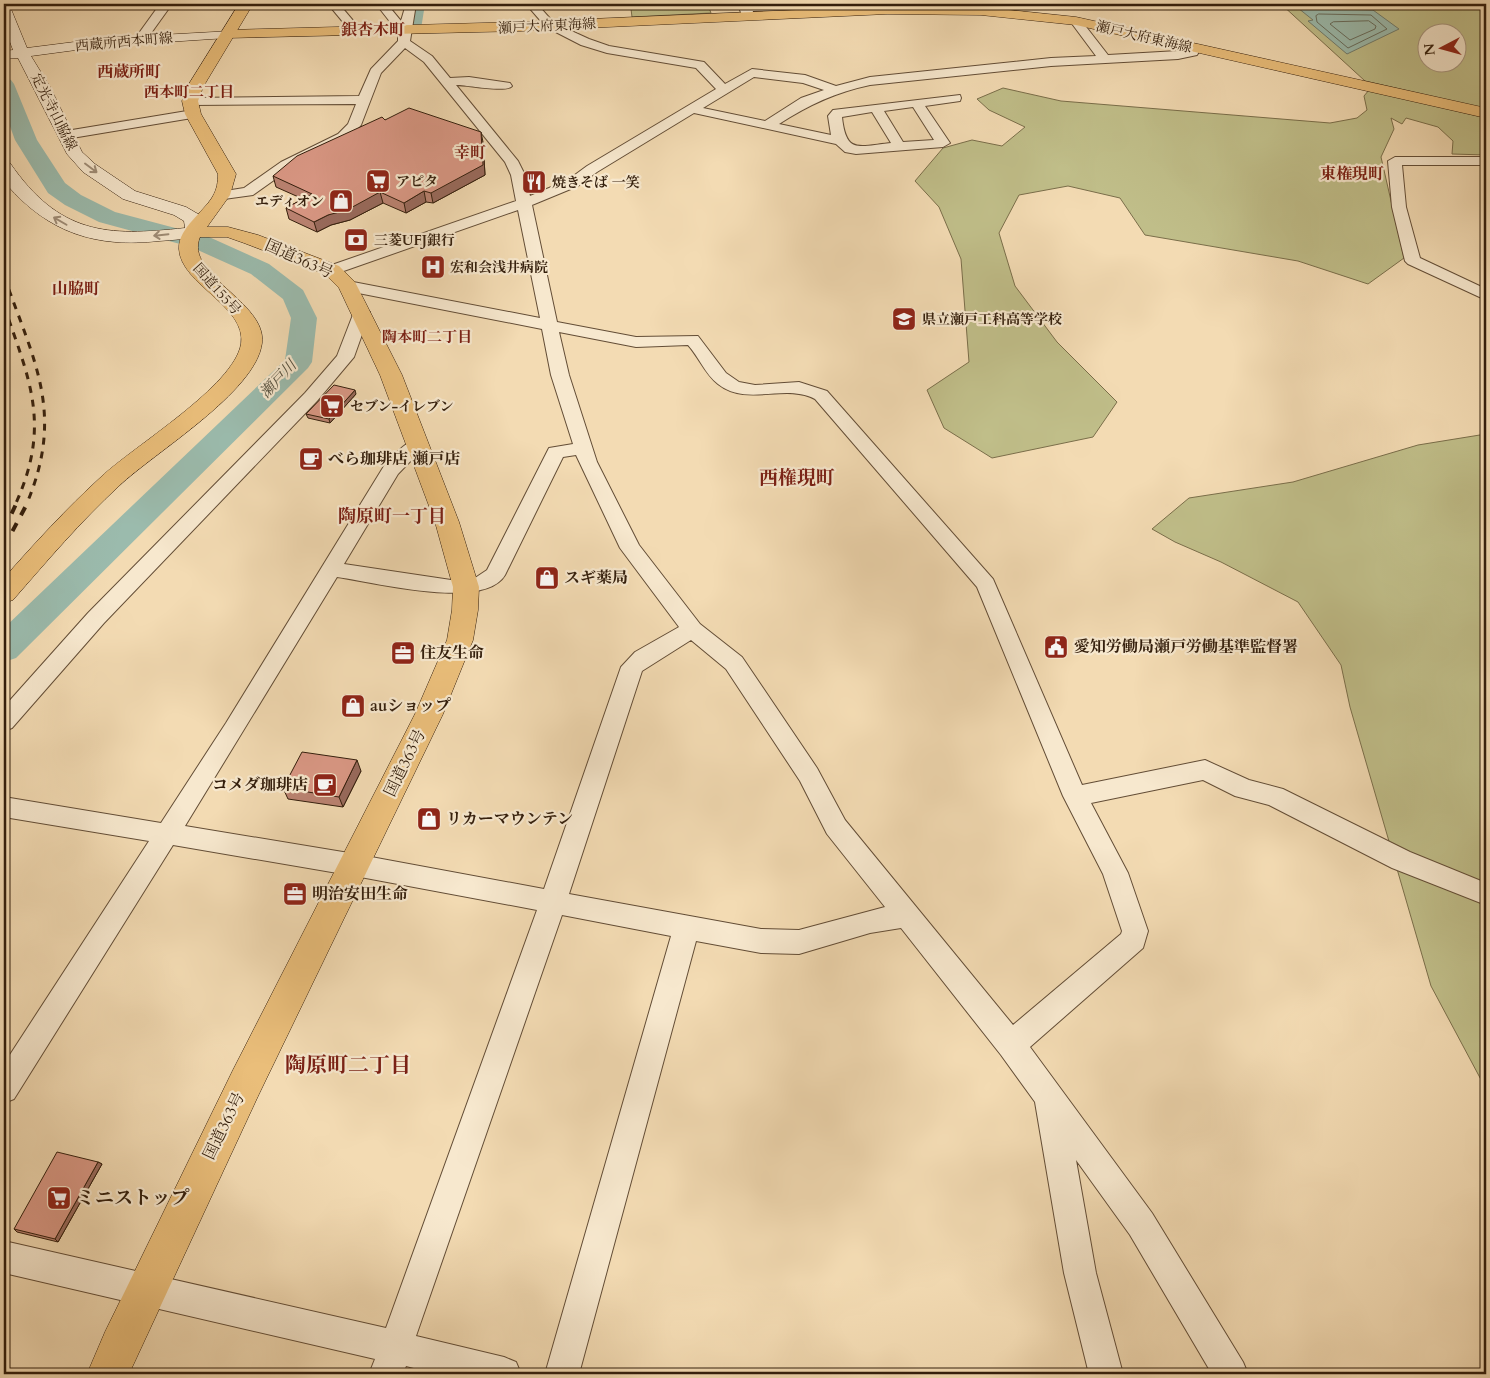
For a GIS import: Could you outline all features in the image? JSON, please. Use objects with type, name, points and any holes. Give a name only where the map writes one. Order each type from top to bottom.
[{"type":"main road","points":[[224,195],[228,184],[227,174],[191,107],[195,87],[246,4]]},
{"type":"main road","name":"瀬戸大府東海線","points":[[227,34],[357,32],[404,37],[550,25],[739,13],[881,8],[944,8],[1043,15],[1076,21],[1486,113]]},
{"type":"main road","name":"定光寺山脇線","points":[[4,9],[13,54],[42,86],[76,154],[89,168],[129,195],[180,211],[192,218],[195,232]]},
{"type":"main road","name":"西蔵所西本町線","points":[[13,54],[140,40],[227,34]]},
{"type":"main road","points":[[4,167],[7,175],[45,212],[76,230],[105,238],[195,232]]},
{"type":"main road","name":"国道155号","points":[[4,594],[80,508],[129,464],[226,385],[246,360],[250,348],[251,333],[240,312],[191,260],[188,247],[195,232],[224,195]]},
{"type":"main road","name":"国道363号","points":[[108,1374],[119,1346],[246,1082],[429,714],[460,640],[466,610],[466,587],[447,522],[391,375],[355,299],[332,270],[228,232],[195,232]]},
{"type":"street","points":[[140,40],[166,4]]},
{"type":"street","points":[[333,4],[357,32]]},
{"type":"street","points":[[381,4],[404,37],[428,59],[448,82],[511,161],[518,175],[560,375],[588,462],[630,548],[692,629],[734,662],[809,775],[836,828],[1011,1045],[1046,1092],[1140,1224],[1231,1374]]},
{"type":"street","points":[[224,195],[248,192],[286,165],[343,137],[354,125],[374,72],[404,37],[411,4]]},
{"type":"street","points":[[531,4],[550,25],[585,42],[607,49],[700,65],[723,90]]},
{"type":"street","points":[[739,13],[752,8],[876,4]]},
{"type":"street","points":[[1076,21],[1104,58]]},
{"type":"street","points":[[766,126],[806,101],[835,90],[870,81],[1104,58],[1178,55],[1191,52],[1195,48]]},
{"type":"street","points":[[332,270],[524,204],[573,183],[592,169],[752,73],[805,79],[835,90]]},
{"type":"street","points":[[448,82],[469,81],[506,86]]},
{"type":"street","points":[[839,141],[836,114],[955,98]]},
{"type":"street","points":[[66,135],[191,107],[362,100]]},
{"type":"street","points":[[692,109],[839,141],[845,147],[856,150],[943,143],[916,103]]},
{"type":"street","points":[[876,108],[899,146]]},
{"type":"street","points":[[786,144],[799,133]]},
{"type":"street","points":[[1486,161],[1394,161],[1399,207],[1413,261],[1486,295]]},
{"type":"street","points":[[4,722],[96,618],[245,468],[346,356],[355,299],[548,324],[636,342],[692,340],[706,362],[723,379],[735,386],[754,389],[791,385],[812,389],[821,395],[986,584],[1075,796],[1115,873],[1135,931],[1134,940],[1011,1045]]},
{"type":"street","points":[[4,1089],[166,835],[391,470],[418,444]]},
{"type":"street","points":[[331,569],[451,587],[479,585],[495,575],[556,452],[584,448]]},
{"type":"street","points":[[391,1360],[498,1065],[632,667],[643,658],[692,629]]},
{"type":"street","points":[[1075,796],[1205,770],[1244,789],[1274,796],[1401,860],[1486,894]]},
{"type":"street","points":[[4,808],[355,865],[761,941],[799,942],[870,921],[907,915]]},
{"type":"street","points":[[562,1374],[686,928]]},
{"type":"street","points":[[1046,1092],[1058,1140],[1080,1273],[1106,1374]]},
{"type":"street","points":[[4,1257],[146,1291],[391,1360],[504,1374]]},
{"type":"shaded area","points":[[1281,4],[1486,4],[1486,109],[1365,81]]},
{"type":"shaded area","points":[[644,6],[709,8],[711,13],[632,17],[631,9]]},
{"type":"shaded area","points":[[1003,88],[1061,101],[1330,123],[1357,118],[1367,110],[1364,96],[1369,90],[1486,118],[1486,155],[1452,154],[1453,141],[1438,127],[1406,118],[1402,124],[1391,118],[1394,129],[1381,157],[1404,258],[1368,284],[1298,261],[1145,235],[1120,198],[1068,186],[1019,195],[999,233],[1015,286],[1057,342],[1117,402],[1093,437],[992,458],[944,428],[927,390],[969,362],[961,259],[939,207],[915,181],[943,148],[972,140],[1002,146],[1025,127],[989,110],[977,99]]},
{"type":"shaded area","points":[[1486,434],[1486,1089],[1431,986],[1350,707],[1341,665],[1298,602],[1152,529],[1189,498],[1293,482],[1418,445]]},
{"type":"water","points":[[1298,8],[1373,10],[1399,29],[1347,54],[1308,21],[1313,20]]},
{"type":"building","name":"アピタ","points":[[409,108],[481,132],[483,165],[431,193],[424,191],[404,203],[380,192],[347,210],[328,215],[314,222],[286,208],[312,194],[273,176],[297,156],[382,117],[385,120]]},
{"type":"building","name":"セブン-イレブン","points":[[334,385],[355,390],[329,419],[306,414]]},
{"type":"building","name":"コメダ珈琲店","points":[[302,752],[357,760],[339,797],[283,788]]},
{"type":"building","name":"ミニストップ","points":[[57,1152],[98,1162],[55,1239],[14,1229]]},
{"type":"waterway","points":[[412,29],[416,4]]},
{"type":"waterway","name":"瀬戸川","points":[[4,84],[26,140],[56,188],[73,200],[107,217],[200,242],[260,269],[294,295],[304,318],[298,362],[4,649]]},
{"type":"railway","points":[[4,276],[34,361],[41,388],[44,414],[44,442],[38,471],[27,503]]},
{"type":"railway","points":[[4,306],[22,357],[33,403],[33,450],[27,475],[16,503]]},
{"type":"railway","points":[[4,530],[17,502]]},
{"type":"railway","points":[[4,547],[28,502]]},
{"type":"place","name":"アピタ","points":[[378,181]]},
{"type":"place","name":"焼きそば 一笑","points":[[534,182]]},
{"type":"place","name":"エディオン","points":[[341,201]]},
{"type":"place","name":"三菱UFJ銀行","points":[[356,240]]},
{"type":"place","name":"宏和会浅井病院","points":[[433,267]]},
{"type":"place","name":"県立瀬戸工科高等学校","points":[[904,319]]},
{"type":"place","name":"セブン-イレブン","points":[[332,406]]},
{"type":"place","name":"べら珈琲店 瀬戸店","points":[[311,459]]},
{"type":"place","name":"スギ薬局","points":[[547,578]]},
{"type":"place","name":"愛知労働局瀬戸労働基準監督署","points":[[1056,647]]},
{"type":"place","name":"住友生命","points":[[403,653]]},
{"type":"place","name":"auショップ","points":[[353,706]]},
{"type":"place","name":"コメダ珈琲店","points":[[325,785]]},
{"type":"place","name":"リカーマウンテン","points":[[429,819]]},
{"type":"place","name":"明治安田生命","points":[[295,894]]},
{"type":"place","name":"ミニストップ","points":[[59,1198]]},
{"type":"district","name":"銀杏木町","points":[[373,30]]},
{"type":"district","name":"西蔵所町","points":[[129,72]]},
{"type":"district","name":"西本町二丁目","points":[[189,92]]},
{"type":"district","name":"幸町","points":[[470,153]]},
{"type":"district","name":"東権現町","points":[[1352,174]]},
{"type":"district","name":"山脇町","points":[[76,289]]},
{"type":"district","name":"陶本町二丁目","points":[[427,337]]},
{"type":"district","name":"西権現町","points":[[797,478]]},
{"type":"district","name":"陶原町一丁目","points":[[392,516]]},
{"type":"district","name":"陶原町二丁目","points":[[348,1065]]}]
